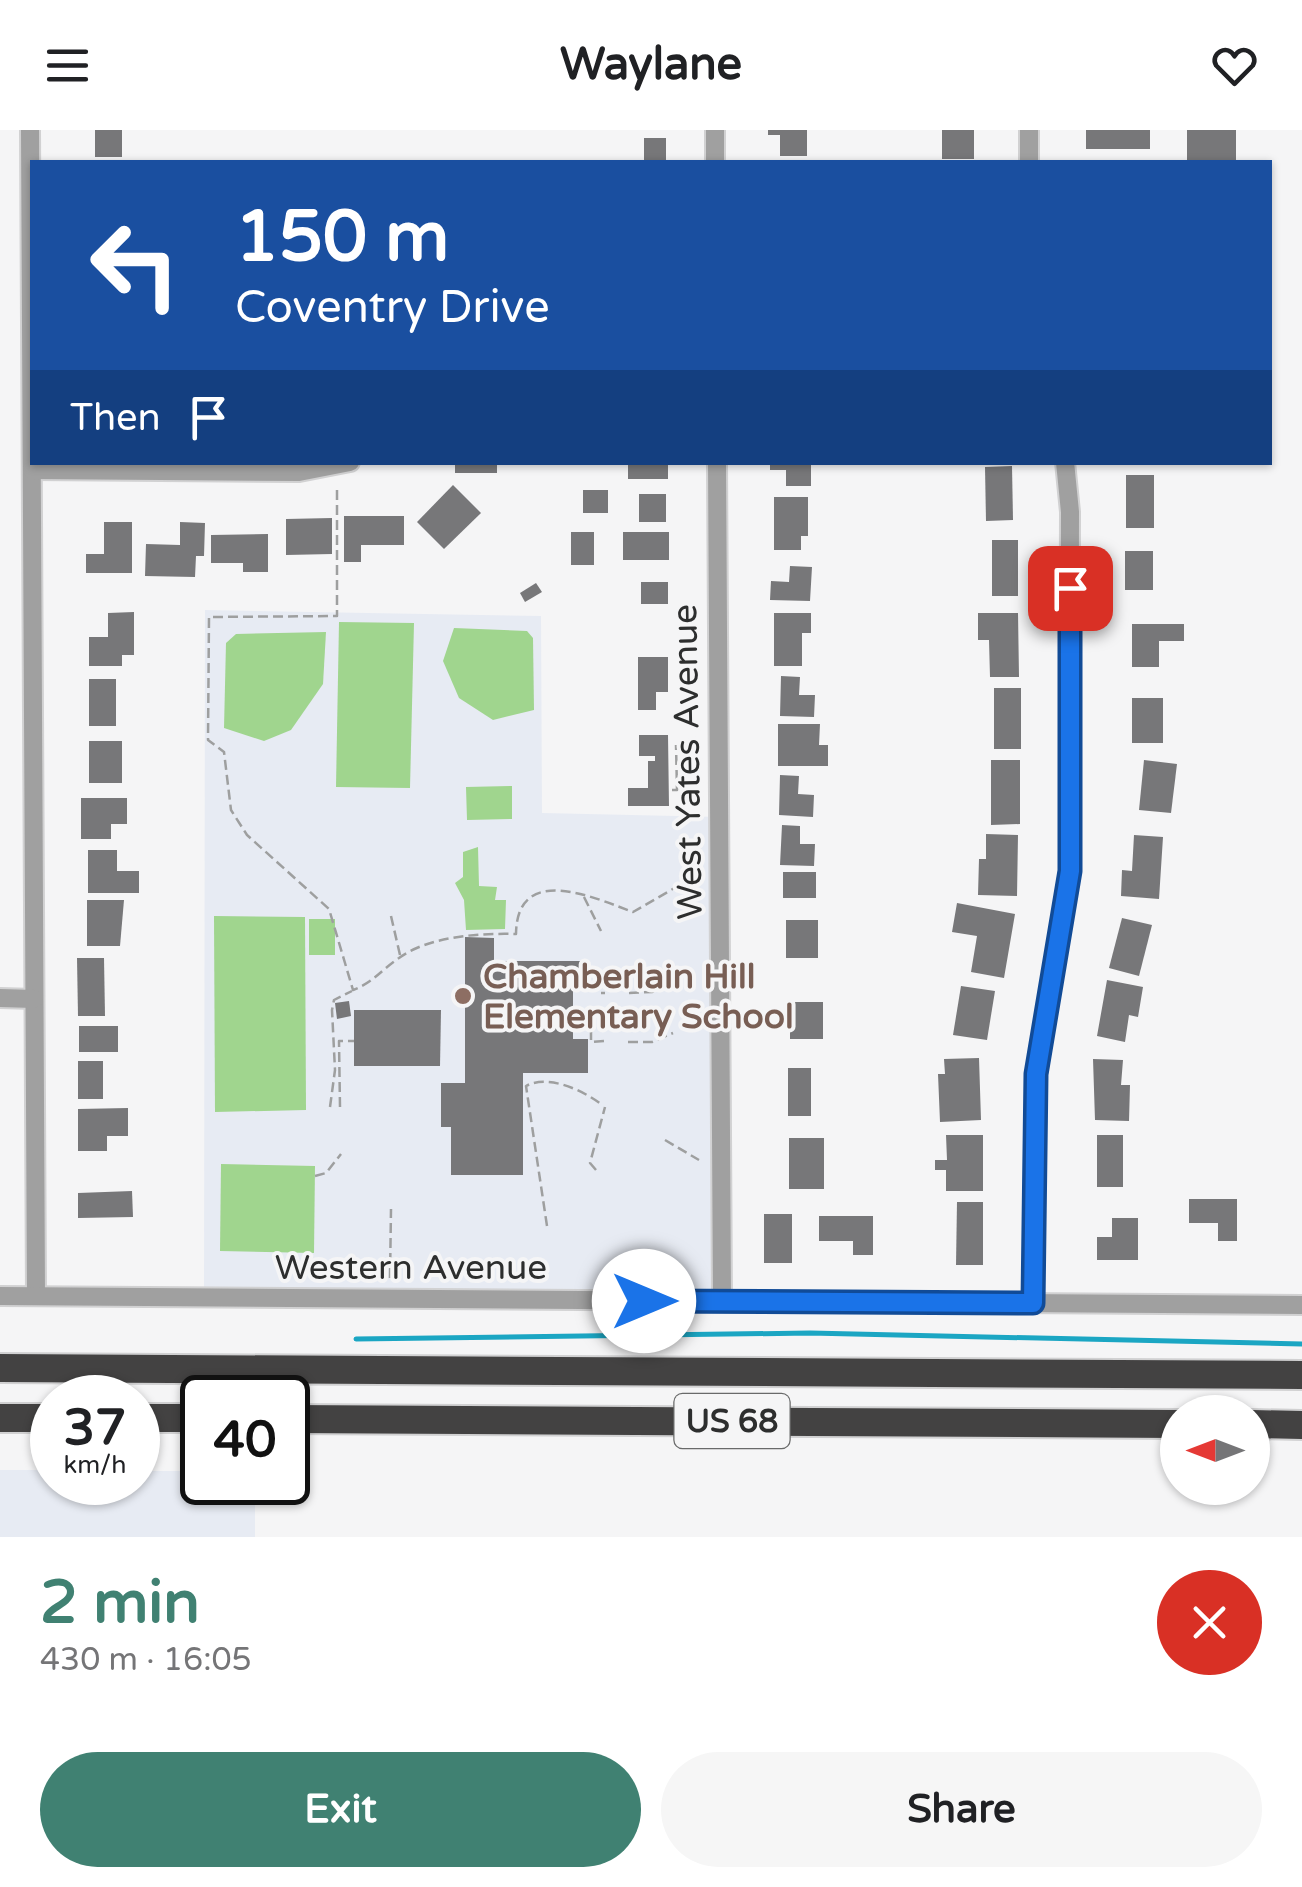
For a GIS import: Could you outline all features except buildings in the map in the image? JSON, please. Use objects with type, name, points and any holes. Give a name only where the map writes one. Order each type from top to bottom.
[{"type":"highway","name":"US 68","points":[[0,1368],[180,1379]]},
{"type":"highway","name":"US 68","points":[[310,1384],[1302,1375]]},
{"type":"highway","points":[[0,1418],[30,1418]]},
{"type":"highway","name":"US 68","points":[[310,1419],[1160,1424]]},
{"type":"highway","points":[[1270,1424],[1302,1424]]},
{"type":"street","points":[[30,130],[30,160]]},
{"type":"street","points":[[715,130],[716,160]]},
{"type":"street","points":[[1029,130],[1029,160]]},
{"type":"street","points":[[32,465],[36,1296]]},
{"type":"street","points":[[32,470],[299,472],[335,465]]},
{"type":"street","name":"West Yates Avenue","points":[[717,465],[722,1301]]},
{"type":"street","points":[[1033,1303],[1036,1074],[1070,871],[1070,512],[1065,465]]},
{"type":"street","points":[[0,998],[34,999]]},
{"type":"street","name":"Western Avenue","points":[[0,1296],[1302,1304]]},
{"type":"path","points":[[336,490],[337,616],[209,617],[208,740],[224,752],[226,798],[247,835],[329,909],[354,990]]},
{"type":"path","points":[[672,790],[677,790],[676,745]]},
{"type":"path","points":[[330,1107],[334,1000],[374,982],[400,956],[464,933],[516,934],[516,918],[528,900],[544,890],[583,894],[633,912],[697,875]]},
{"type":"path","points":[[583,894],[601,931]]},
{"type":"path","points":[[391,916],[400,956]]},
{"type":"path","points":[[629,993],[652,992],[673,983]]},
{"type":"path","points":[[591,1030],[591,1042],[605,1041]]},
{"type":"path","points":[[628,1042],[652,1042],[673,1033]]},
{"type":"path","points":[[340,1107],[339,1041],[354,1041]]},
{"type":"path","points":[[547,1226],[526,1086],[536,1080],[550,1082],[603,1106],[590,1163],[596,1170]]},
{"type":"path","points":[[665,1140],[699,1160]]},
{"type":"path","points":[[315,1176],[326,1173],[341,1154]]},
{"type":"path","points":[[390,1278],[391,1209]]},
{"type":"shaded area","name":"Chamberlain Hill Elementary School","points":[[205,610],[541,616],[542,813],[721,817],[722,1301],[204,1298]]},
{"type":"shaded area","points":[[0,1470],[30,1470],[30,1505],[160,1505],[160,1471],[180,1471],[180,1505],[255,1505],[255,1537],[0,1537]]},
{"type":"green space","points":[[339,622],[414,623],[410,788],[336,787]]},
{"type":"green space","points":[[454,628],[527,631],[533,638],[534,710],[493,720],[459,698],[443,661]]},
{"type":"green space","points":[[326,632],[323,684],[291,730],[264,741],[224,728],[226,643],[236,634]]},
{"type":"green space","points":[[512,786],[512,819],[467,820],[466,787]]},
{"type":"green space","points":[[478,847],[479,886],[497,887],[495,900],[506,900],[505,929],[466,930],[464,900],[455,883],[463,877],[463,852]]},
{"type":"green space","points":[[214,916],[305,917],[306,1110],[215,1112]]},
{"type":"green space","points":[[309,919],[335,919],[335,955],[309,955]]},
{"type":"green space","points":[[221,1164],[315,1166],[314,1253],[220,1251]]},
{"type":"waterway","points":[[356,1339],[810,1333],[1302,1344]]},
{"type":"place","name":"Chamberlain Hill Elementary School","points":[[463,996]]},
{"type":"route","points":[[644,1301],[1033,1303],[1036,1074],[1070,871],[1070,588]]}]
